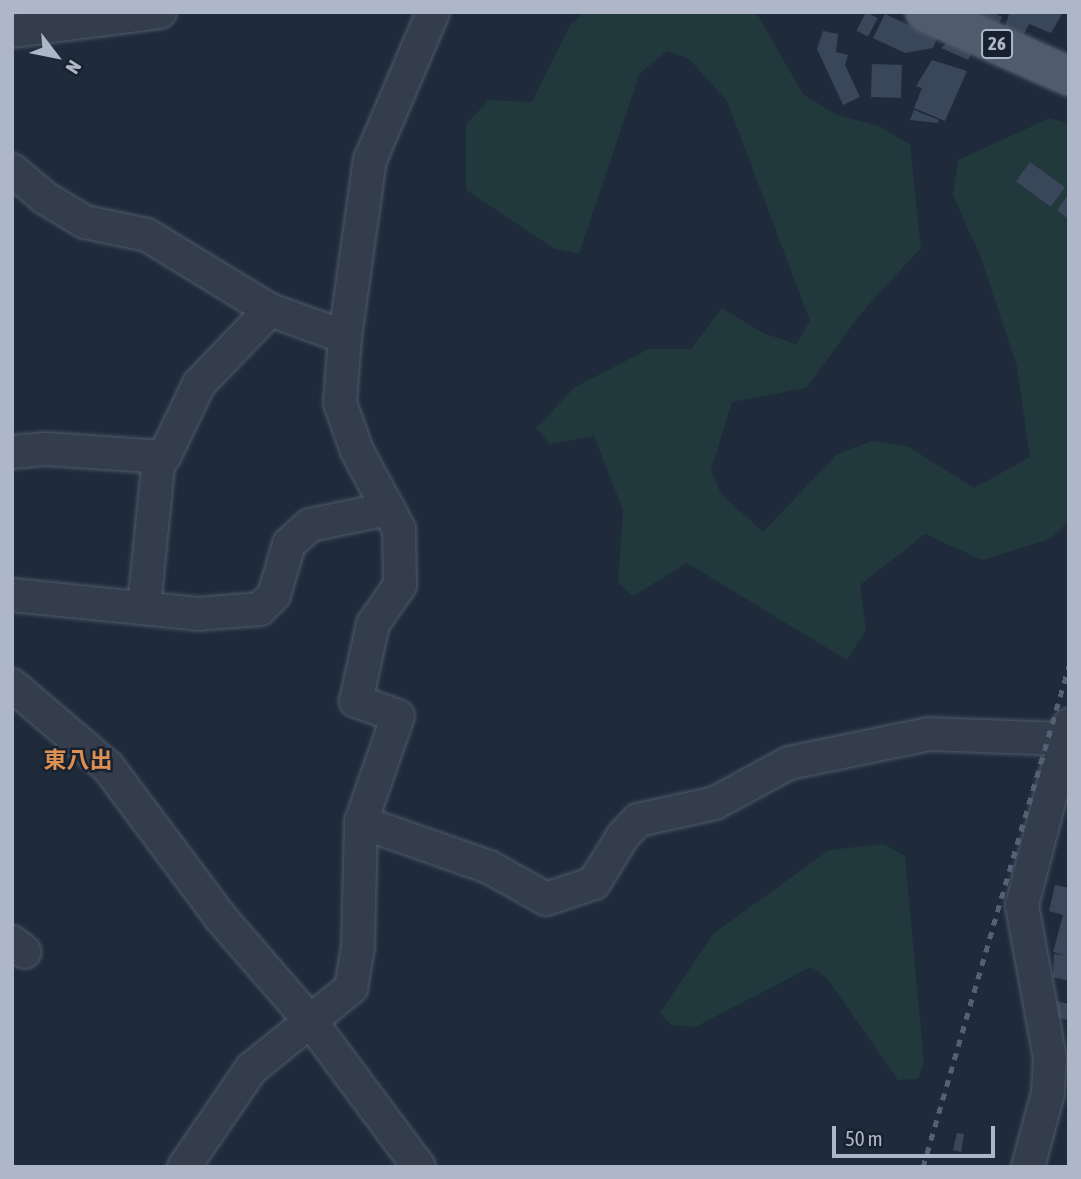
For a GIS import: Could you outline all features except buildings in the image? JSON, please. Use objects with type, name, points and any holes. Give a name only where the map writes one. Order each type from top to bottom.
[{"type":"main road","name":"26","points":[[925,12],[1069,76]]},
{"type":"street","points":[[12,31],[160,12]]},
{"type":"street","points":[[184,1167],[251,1069],[351,988],[358,947],[361,822],[398,716],[356,701],[373,624],[400,585],[399,529],[357,450],[340,403],[345,337],[370,160],[433,12]]},
{"type":"street","points":[[12,170],[45,198],[85,222],[147,235],[270,310],[345,337]]},
{"type":"street","points":[[12,452],[46,449],[164,457],[200,384],[270,310]]},
{"type":"street","points":[[144,607],[159,457]]},
{"type":"street","points":[[12,595],[198,614],[260,609],[274,595],[289,544],[310,525],[388,509]]},
{"type":"street","points":[[12,685],[108,767],[221,918],[310,1022],[419,1167]]},
{"type":"street","points":[[361,822],[489,867],[545,899],[594,883],[638,820],[715,803],[789,763],[929,734],[1066,732],[1022,905],[1050,1058],[1048,1093],[1028,1167]]},
{"type":"green space","points":[[585,12],[756,12],[803,94],[837,115],[879,126],[910,145],[921,248],[862,312],[806,388],[732,402],[711,470],[721,494],[763,532],[837,454],[872,441],[909,447],[974,488],[1030,457],[1017,367],[981,258],[953,195],[958,160],[1050,118],[1069,124],[1069,521],[1050,539],[982,560],[925,534],[860,585],[866,630],[847,660],[687,563],[633,596],[618,583],[623,510],[594,436],[550,444],[536,428],[575,387],[649,349],[691,349],[722,308],[763,333],[796,344],[810,321],[727,101],[688,58],[667,51],[640,73],[579,254],[553,248],[466,190],[466,124],[489,100],[532,102],[571,24]]},
{"type":"green space","points":[[884,844],[905,856],[924,1063],[918,1079],[898,1080],[827,978],[811,967],[695,1027],[671,1025],[660,1013],[713,934],[829,850]]},
{"type":"railway","points":[[923,1167],[1069,666]]},
{"type":"district","name":"東八出","points":[[78,760]]}]
